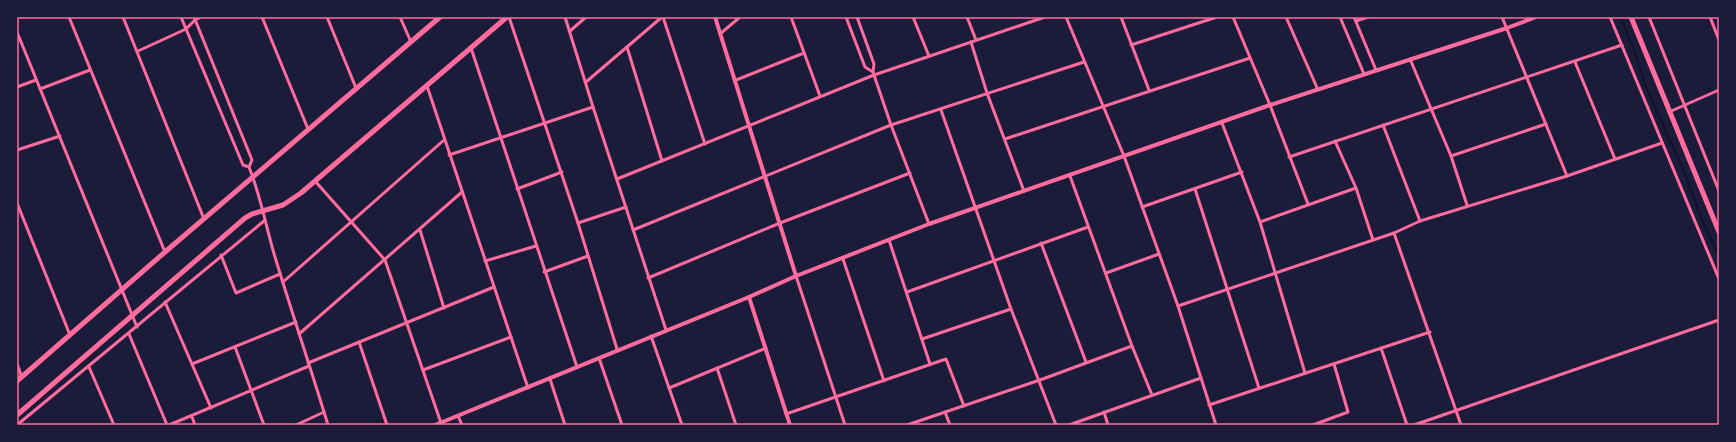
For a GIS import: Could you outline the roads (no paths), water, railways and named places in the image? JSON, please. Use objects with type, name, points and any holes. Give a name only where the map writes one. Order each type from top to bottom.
[{"type":"main road","points":[[17,381],[164,252],[440,17]]},
{"type":"main road","points":[[17,415],[245,218],[283,205],[301,193],[426,85],[508,17]]},
{"type":"main road","points":[[1630,17],[1669,112],[1717,219],[1719,232]]},
{"type":"street","points":[[69,17],[164,252]]},
{"type":"street","points":[[123,17],[204,219]]},
{"type":"street","points":[[180,17],[243,165],[249,167]]},
{"type":"street","points":[[138,52],[186,29],[195,18],[201,17]]},
{"type":"street","points":[[262,17],[308,129]]},
{"type":"street","points":[[327,17],[356,88]]},
{"type":"street","points":[[400,17],[411,42]]},
{"type":"street","points":[[508,17],[562,172],[617,349]]},
{"type":"street","points":[[566,17],[593,107],[666,330]]},
{"type":"street","points":[[570,31],[586,17]]},
{"type":"street","points":[[586,82],[662,17],[706,144]]},
{"type":"street","points":[[715,17],[844,425]]},
{"type":"street","points":[[720,34],[740,17]]},
{"type":"street","points":[[791,17],[820,96]]},
{"type":"street","points":[[846,17],[865,67],[873,74]]},
{"type":"street","points":[[857,17],[874,64],[873,74],[929,224]]},
{"type":"street","points":[[913,17],[929,56]]},
{"type":"street","points":[[967,17],[976,40]]},
{"type":"street","points":[[617,179],[706,144],[873,74],[1046,17]]},
{"type":"street","points":[[1066,17],[1102,108],[1124,156],[1178,306],[1216,425]]},
{"type":"street","points":[[1121,17],[1149,90]]},
{"type":"street","points":[[1131,44],[1217,17]]},
{"type":"street","points":[[1233,17],[1270,105],[1308,204]]},
{"type":"street","points":[[1286,17],[1318,90]]},
{"type":"street","points":[[1340,17],[1364,74]]},
{"type":"street","points":[[1354,17],[1376,70]]},
{"type":"street","points":[[1356,22],[1368,17]]},
{"type":"street","points":[[1502,17],[1568,176]]},
{"type":"street","points":[[435,425],[550,379],[617,349],[749,297],[796,276],[843,259],[929,224],[1270,105],[1507,28],[1536,17]]},
{"type":"street","points":[[1610,17],[1719,279]]},
{"type":"street","points":[[1649,17],[1719,191]]},
{"type":"street","points":[[1710,17],[1719,40]]},
{"type":"street","points":[[195,18],[252,160],[249,167],[264,211],[264,221],[328,425]]},
{"type":"street","points":[[17,32],[137,327]]},
{"type":"street","points":[[971,42],[987,93],[1024,191]]},
{"type":"street","points":[[1289,157],[1526,76],[1575,62],[1622,45]]},
{"type":"street","points":[[627,47],[662,161]]},
{"type":"street","points":[[470,48],[502,138],[544,272],[577,367]]},
{"type":"street","points":[[736,80],[804,53]]},
{"type":"street","points":[[1005,139],[1102,108],[1149,90],[1250,58]]},
{"type":"street","points":[[1410,59],[1451,156],[1467,205]]},
{"type":"street","points":[[633,230],[891,125],[941,110],[987,93],[1084,62]]},
{"type":"street","points":[[1575,62],[1615,159]]},
{"type":"street","points":[[40,89],[90,70]]},
{"type":"street","points":[[17,87],[36,80]]},
{"type":"street","points":[[426,85],[528,388]]},
{"type":"street","points":[[1669,112],[1684,104],[1719,90]]},
{"type":"street","points":[[449,155],[593,107]]},
{"type":"street","points":[[941,110],[1011,309],[1040,380],[1056,425]]},
{"type":"street","points":[[1222,123],[1260,222],[1274,274],[1305,373]]},
{"type":"street","points":[[1451,156],[1546,124]]},
{"type":"street","points":[[1383,125],[1420,221]]},
{"type":"street","points":[[17,150],[60,136]]},
{"type":"street","points":[[283,282],[351,220],[444,140]]},
{"type":"street","points":[[1335,141],[1356,188],[1373,240]]},
{"type":"street","points":[[1178,306],[1394,233],[1420,221],[1467,205],[1568,176],[1662,143]]},
{"type":"street","points":[[517,188],[562,172]]},
{"type":"street","points":[[1142,207],[1242,172]]},
{"type":"street","points":[[648,278],[780,223],[910,173]]},
{"type":"street","points":[[1070,176],[1132,346],[1152,395]]},
{"type":"street","points":[[315,181],[385,260],[441,423]]},
{"type":"street","points":[[1260,222],[1356,188]]},
{"type":"street","points":[[1195,189],[1259,388]]},
{"type":"street","points":[[299,334],[462,192]]},
{"type":"street","points":[[17,202],[70,335]]},
{"type":"street","points":[[578,222],[626,207]]},
{"type":"street","points":[[17,425],[264,221]]},
{"type":"street","points":[[907,292],[1088,226]]},
{"type":"street","points":[[420,230],[444,308]]},
{"type":"street","points":[[1394,233],[1430,332],[1460,425]]},
{"type":"street","points":[[889,240],[930,364]]},
{"type":"street","points":[[1041,243],[1086,362]]},
{"type":"street","points":[[485,261],[536,246]]},
{"type":"street","points":[[1106,273],[1159,254]]},
{"type":"street","points":[[221,255],[236,293],[280,274]]},
{"type":"street","points":[[544,272],[588,256]]},
{"type":"street","points":[[843,259],[884,381]]},
{"type":"street","points":[[128,334],[168,425],[192,417],[359,342],[494,287]]},
{"type":"street","points":[[749,297],[790,425]]},
{"type":"street","points":[[165,302],[211,408]]},
{"type":"street","points":[[922,339],[1011,309]]},
{"type":"street","points":[[1414,425],[1719,320]]},
{"type":"street","points":[[192,364],[296,322]]},
{"type":"street","points":[[1209,406],[1430,332]]},
{"type":"street","points":[[651,336],[682,425]]},
{"type":"street","points":[[424,370],[511,337]]},
{"type":"street","points":[[359,342],[387,425]]},
{"type":"street","points":[[907,425],[1040,380],[1132,346]]},
{"type":"street","points":[[236,347],[264,425]]},
{"type":"street","points":[[669,388],[766,348]]},
{"type":"street","points":[[1382,348],[1407,425]]},
{"type":"street","points":[[599,358],[622,425]]},
{"type":"street","points":[[786,414],[946,359],[964,406]]},
{"type":"street","points":[[17,364],[22,377]]},
{"type":"street","points":[[1313,425],[1322,423],[1348,412],[1334,364]]},
{"type":"street","points":[[89,367],[114,425]]},
{"type":"street","points":[[717,368],[736,425]]},
{"type":"street","points":[[1069,425],[1201,378]]},
{"type":"street","points":[[550,379],[565,425]]},
{"type":"street","points":[[296,425],[324,412]]},
{"type":"street","points":[[945,412],[950,425]]},
{"type":"street","points":[[1104,412],[1108,425]]},
{"type":"street","points":[[458,416],[462,425]]},
{"type":"street","points":[[192,417],[195,425]]},
{"type":"waterway","points":[[1621,17],[1646,87],[1685,174],[1702,220],[1719,256]]}]
